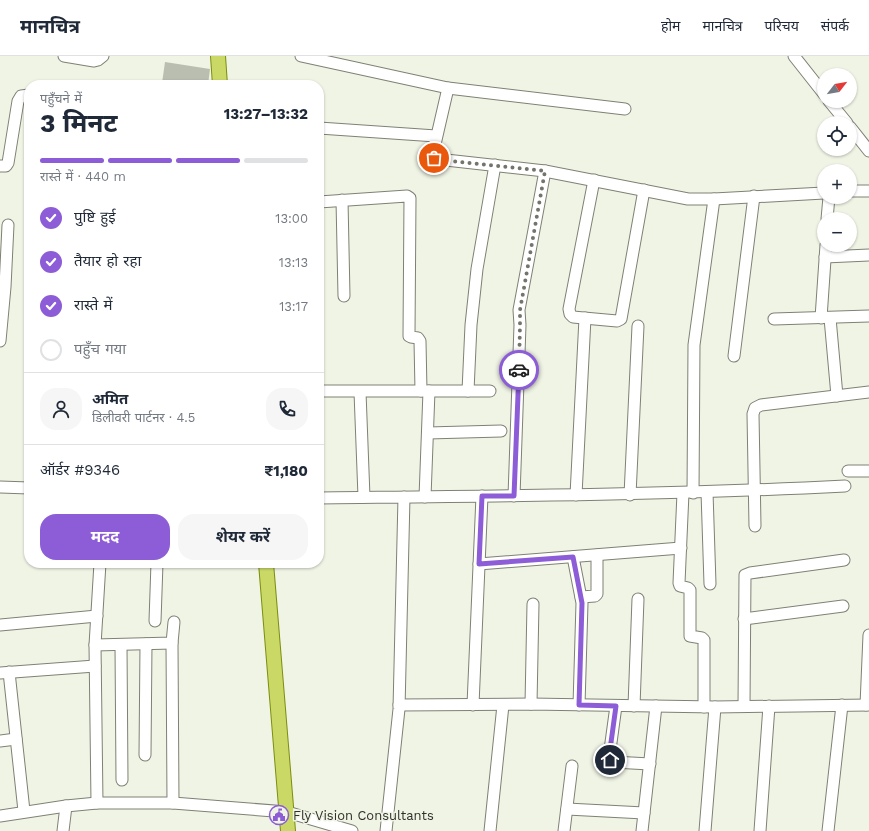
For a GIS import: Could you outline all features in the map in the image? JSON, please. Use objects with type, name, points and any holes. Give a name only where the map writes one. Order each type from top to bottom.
[{"type":"main road","points":[[218,56],[220,80]]},
{"type":"main road","points":[[266,568],[288,831]]},
{"type":"street","points":[[64,56],[94,61],[103,56]]},
{"type":"street","points":[[301,56],[328,59],[448,88],[625,109]]},
{"type":"street","points":[[794,56],[817,85]]},
{"type":"street","points":[[448,88],[433,152],[434,158],[437,159],[545,171],[688,199],[817,193]]},
{"type":"street","points":[[0,166],[6,166],[8,163],[18,101],[21,96],[24,96]]},
{"type":"street","points":[[834,108],[841,116]]},
{"type":"street","points":[[324,128],[436,136]]},
{"type":"street","points":[[857,136],[869,152]]},
{"type":"street","points":[[468,391],[471,325],[477,269],[495,165]]},
{"type":"street","points":[[514,496],[520,310],[545,171]]},
{"type":"street","points":[[594,180],[569,312],[573,317],[618,321],[621,319],[644,190]]},
{"type":"street","points":[[857,191],[869,190]]},
{"type":"street","points":[[324,202],[407,196],[410,198],[410,336],[420,340],[425,390],[428,433],[425,497]]},
{"type":"street","points":[[734,356],[754,196]]},
{"type":"street","points":[[705,831],[710,707],[705,642],[703,638],[691,637],[689,635],[690,590],[681,586],[679,583],[681,548],[688,493],[694,345],[714,198]]},
{"type":"street","points":[[342,200],[344,296]]},
{"type":"street","points":[[0,341],[5,287],[8,225]]},
{"type":"street","points":[[825,252],[825,318],[837,396]]},
{"type":"street","points":[[825,257],[869,255]]},
{"type":"street","points":[[774,319],[869,316]]},
{"type":"street","points":[[576,495],[585,318]]},
{"type":"street","points":[[630,495],[638,326]]},
{"type":"street","points":[[324,391],[490,391]]},
{"type":"street","points":[[360,392],[364,497]]},
{"type":"street","points":[[755,526],[753,414],[755,408],[761,405],[869,392]]},
{"type":"street","points":[[428,433],[501,431]]},
{"type":"street","points":[[848,471],[869,471]]},
{"type":"street","points":[[324,498],[630,495],[755,491],[845,486]]},
{"type":"street","points":[[0,487],[24,488]]},
{"type":"street","points":[[707,492],[710,584]]},
{"type":"street","points":[[473,705],[482,496]]},
{"type":"street","points":[[386,831],[399,706],[404,497]]},
{"type":"street","points":[[479,564],[681,548]]},
{"type":"street","points":[[581,597],[594,596],[597,594],[598,555]]},
{"type":"street","points":[[573,557],[581,597],[579,705]]},
{"type":"street","points":[[744,706],[744,619],[746,574],[844,560]]},
{"type":"street","points":[[97,803],[95,645],[100,568]]},
{"type":"street","points":[[155,621],[158,568]]},
{"type":"street","points":[[634,706],[638,599]]},
{"type":"street","points":[[531,704],[532,604]]},
{"type":"street","points":[[744,619],[843,606]]},
{"type":"street","points":[[0,625],[97,616]]},
{"type":"street","points":[[173,803],[172,643],[174,622]]},
{"type":"street","points":[[399,706],[531,704],[710,707],[867,705],[869,635]]},
{"type":"street","points":[[95,645],[172,643]]},
{"type":"street","points":[[121,644],[122,780]]},
{"type":"street","points":[[145,755],[146,644]]},
{"type":"street","points":[[24,811],[16,739],[4,673],[95,666]]},
{"type":"street","points":[[490,831],[503,705]]},
{"type":"street","points":[[828,831],[842,705]]},
{"type":"street","points":[[616,706],[609,757],[610,760],[613,762],[650,764]]},
{"type":"street","points":[[642,831],[656,706]]},
{"type":"street","points":[[760,831],[769,706]]},
{"type":"street","points":[[0,741],[16,739]]},
{"type":"street","points":[[564,831],[572,766]]},
{"type":"street","points":[[0,816],[24,811],[97,803],[173,803],[287,812],[352,831]]},
{"type":"street","points":[[63,831],[66,806]]},
{"type":"street","points":[[567,809],[644,813]]},
{"type":"building","points":[[165,62],[210,69],[209,80],[162,80]]},
{"type":"way so far","points":[[434,158],[440,160],[545,171],[520,310],[519,370]]},
{"type":"place","name":"Fly Vision Consultants","points":[[279,815]]},
{"type":"route","points":[[519,370],[514,496],[482,496],[479,564],[573,557],[582,603],[579,705],[616,706],[609,757],[610,760]]}]
